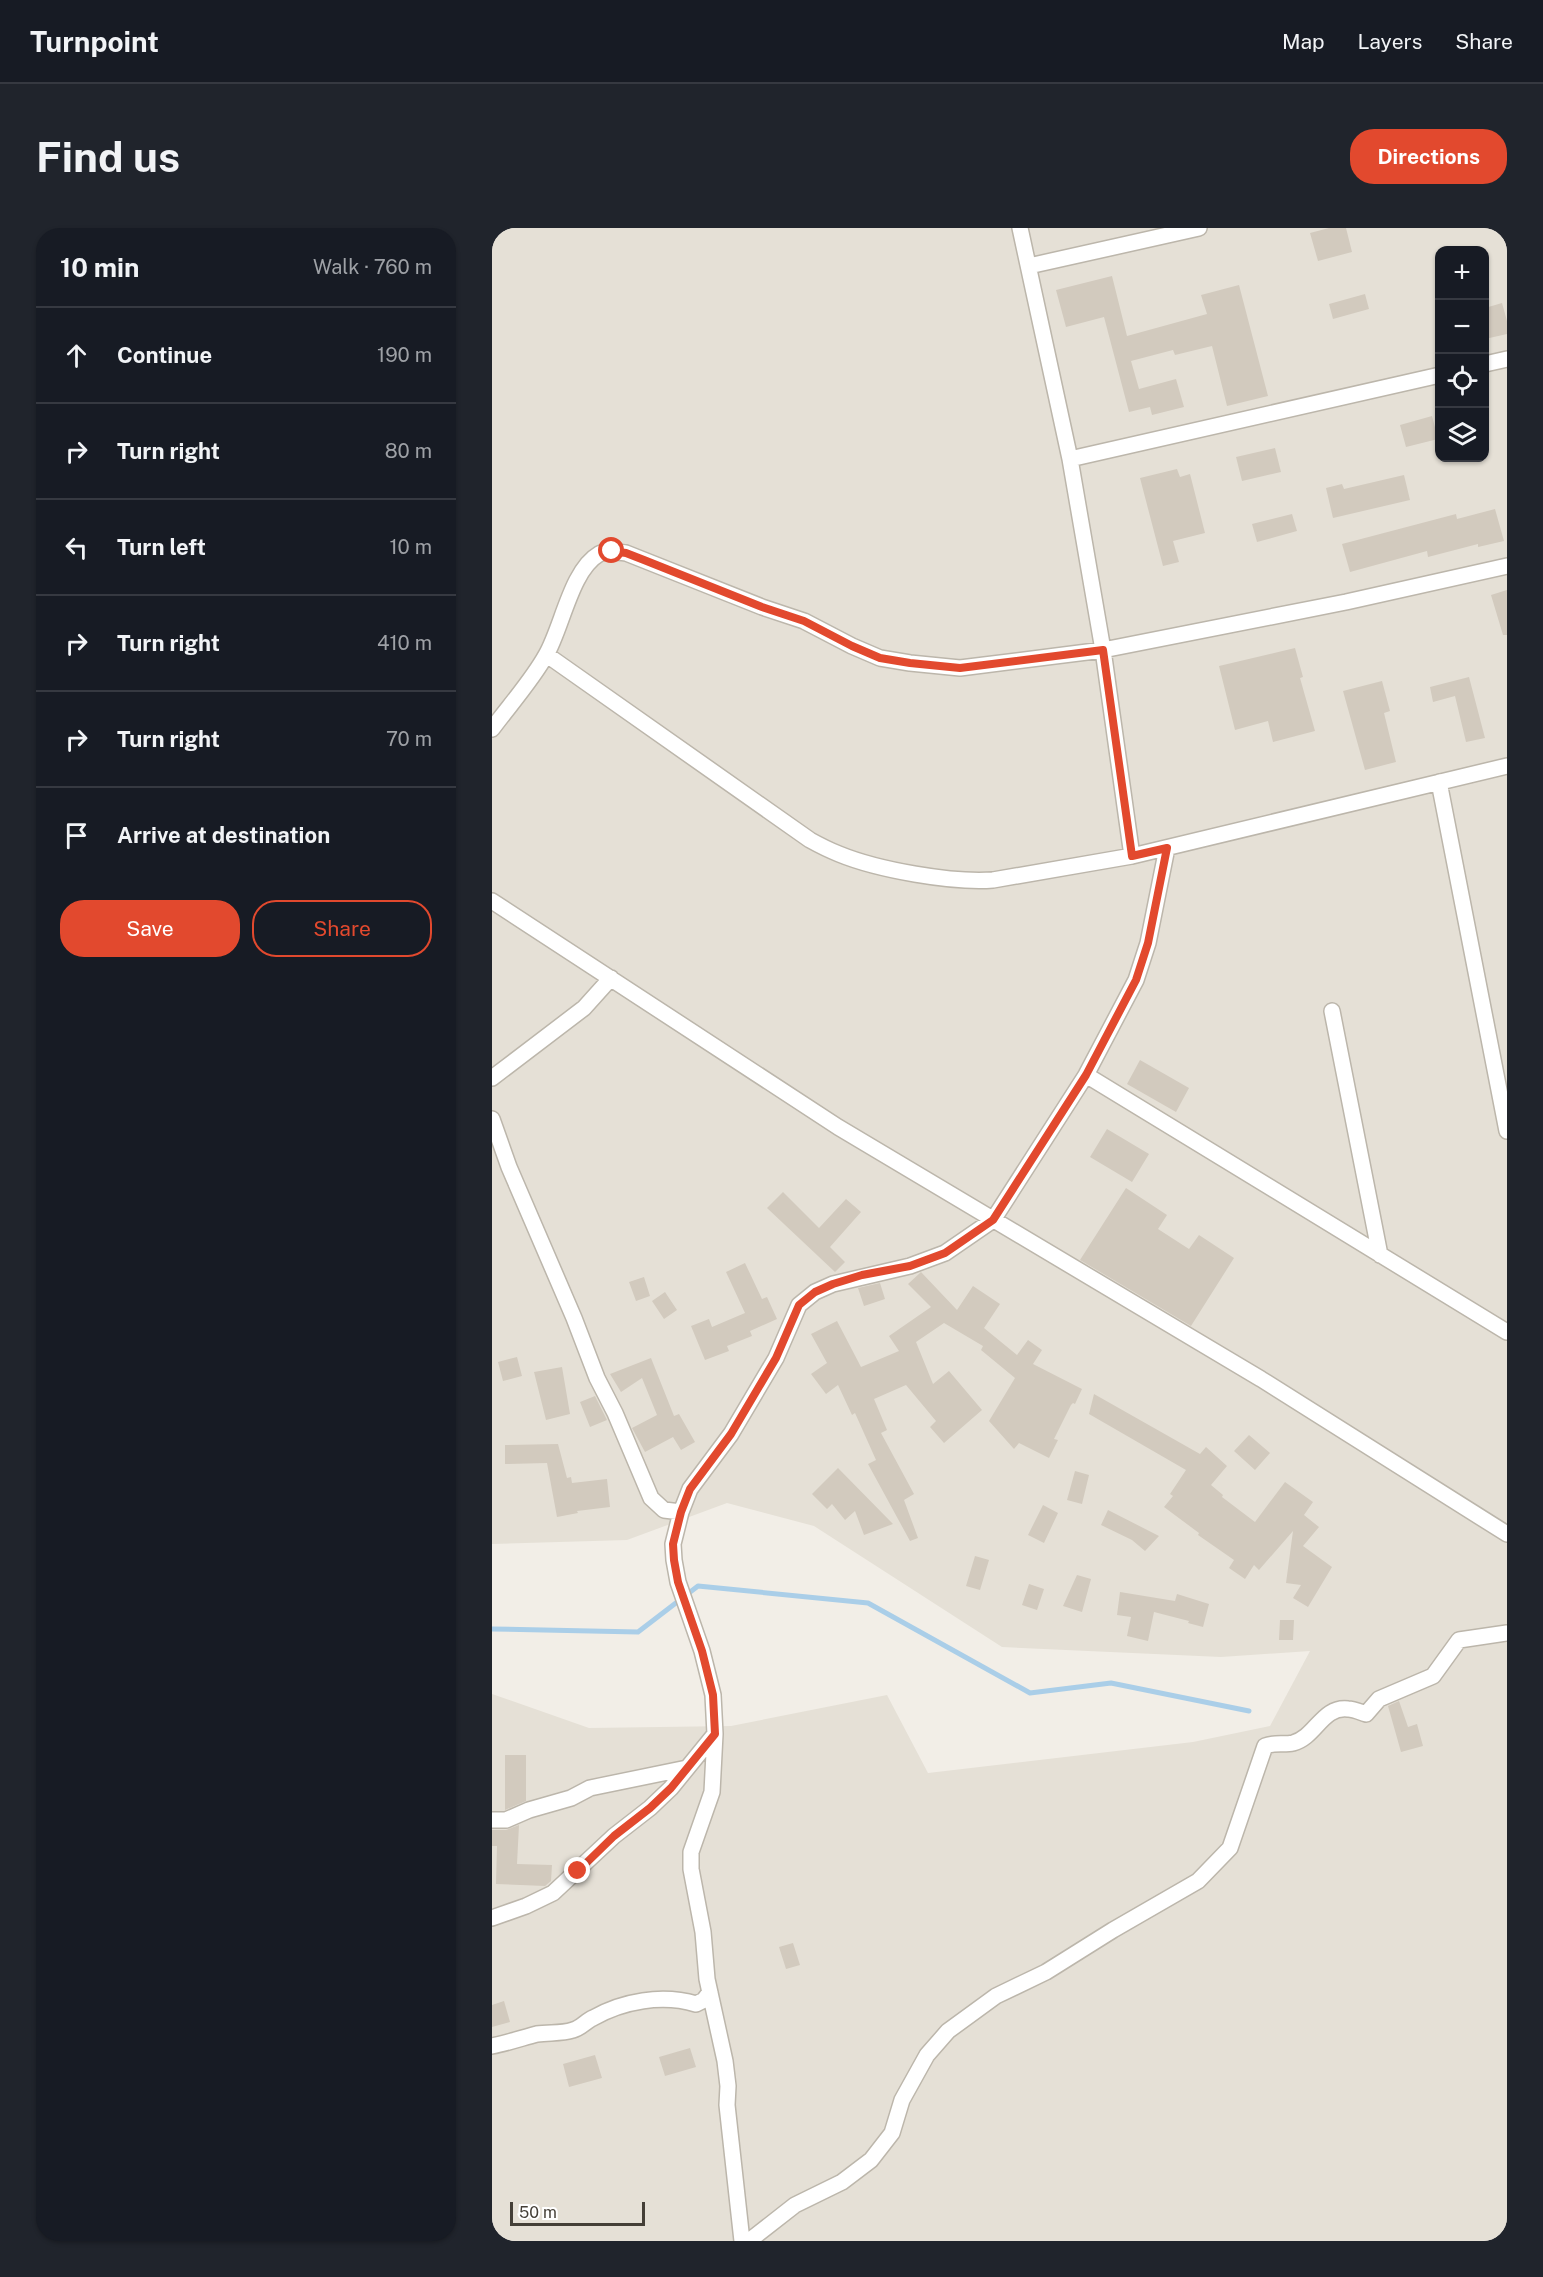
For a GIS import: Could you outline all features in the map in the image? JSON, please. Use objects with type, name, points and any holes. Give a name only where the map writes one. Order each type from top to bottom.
[{"type":"street","points":[[1020,228],[1070,459],[1103,650],[1132,856]]},
{"type":"street","points":[[1029,266],[1199,228]]},
{"type":"street","points":[[1489,363],[1507,359]]},
{"type":"street","points":[[1070,459],[1435,376]]},
{"type":"street","points":[[492,729],[547,655],[573,587],[589,562],[600,554],[612,551],[635,556],[762,607],[804,621],[880,658],[960,668],[1103,650],[1346,602],[1507,566]]},
{"type":"street","points":[[547,655],[810,840],[839,854],[884,867],[971,882],[1132,856],[1507,766]]},
{"type":"street","points":[[1439,782],[1507,1131]]},
{"type":"street","points":[[742,2241],[727,2105],[728,2086],[725,2061],[707,1979],[704,1932],[691,1861],[694,1841],[712,1792],[715,1734],[713,1695],[702,1651],[678,1582],[674,1560],[673,1544],[681,1512],[690,1489],[731,1434],[776,1358],[799,1305],[815,1292],[833,1284],[862,1275],[910,1266],[945,1253],[993,1220],[1086,1075],[1136,980],[1148,943],[1167,848]]},
{"type":"street","points":[[492,901],[838,1127],[1261,1379],[1507,1534]]},
{"type":"street","points":[[492,1078],[584,1008],[611,978]]},
{"type":"street","points":[[1332,1011],[1380,1255]]},
{"type":"street","points":[[1086,1075],[1507,1332]]},
{"type":"street","points":[[492,1119],[509,1167],[574,1318],[597,1378],[615,1413],[651,1498],[664,1509],[681,1512]]},
{"type":"street","points":[[749,2241],[795,2205],[842,2182],[871,2160],[892,2133],[902,2100],[927,2055],[948,2031],[996,1996],[1046,1972],[1113,1929],[1198,1881],[1230,1848],[1265,1746],[1275,1742],[1292,1743],[1313,1732],[1319,1722],[1332,1711],[1347,1708],[1366,1714],[1379,1699],[1433,1676],[1459,1640],[1507,1633]]},
{"type":"street","points":[[492,1918],[553,1893],[614,1836],[657,1801],[715,1734]]},
{"type":"street","points":[[492,1820],[506,1820],[529,1810],[554,1804],[590,1788],[687,1768]]},
{"type":"street","points":[[492,2046],[540,2034],[576,2030],[592,2018],[622,2006],[662,1998],[696,2004],[704,2000],[710,1992]]},
{"type":"shaded area","points":[[492,228],[1507,228],[1507,2241],[492,2241],[492,1694],[589,1728],[731,1726],[887,1695],[928,1773],[1193,1742],[1270,1726],[1310,1651],[1221,1657],[1002,1647],[814,1526],[727,1503],[627,1540],[492,1544]]},
{"type":"building","points":[[1329,228],[1346,228],[1352,252],[1318,261],[1310,233]]},
{"type":"building","points":[[1112,276],[1127,336],[1207,314],[1201,295],[1239,285],[1268,396],[1227,406],[1212,346],[1175,355],[1173,350],[1131,361],[1139,389],[1176,379],[1184,407],[1152,415],[1150,407],[1129,412],[1104,317],[1066,327],[1056,290]]},
{"type":"building","points":[[1365,294],[1369,309],[1333,319],[1329,304]]},
{"type":"building","points":[[1502,303],[1507,321],[1507,334],[1489,338],[1489,307]]},
{"type":"building","points":[[1432,416],[1435,440],[1406,447],[1400,425]]},
{"type":"building","points":[[1275,448],[1281,472],[1242,481],[1236,457]]},
{"type":"building","points":[[1177,469],[1180,477],[1190,474],[1205,533],[1173,541],[1179,562],[1163,566],[1140,478]]},
{"type":"building","points":[[1404,475],[1410,500],[1333,518],[1326,488],[1342,484],[1344,489]]},
{"type":"building","points":[[1495,509],[1504,541],[1478,547],[1478,544],[1428,557],[1427,551],[1350,572],[1342,544],[1456,514],[1457,519]]},
{"type":"building","points":[[1292,514],[1297,531],[1257,542],[1252,524]]},
{"type":"building","points":[[1507,590],[1507,635],[1503,635],[1491,595]]},
{"type":"building","points":[[1295,648],[1303,677],[1300,678],[1315,731],[1273,742],[1268,721],[1235,730],[1219,666]]},
{"type":"building","points":[[1469,677],[1485,738],[1466,742],[1455,696],[1433,702],[1430,687]]},
{"type":"building","points":[[1382,681],[1390,711],[1384,713],[1396,762],[1365,770],[1343,691]]},
{"type":"building","points":[[1140,1060],[1189,1088],[1176,1112],[1127,1084]]},
{"type":"building","points":[[1107,1129],[1149,1154],[1132,1182],[1090,1157]]},
{"type":"building","points":[[1126,1188],[1167,1215],[1158,1229],[1189,1249],[1199,1235],[1234,1258],[1191,1326],[1080,1260]]},
{"type":"building","points":[[783,1192],[819,1228],[846,1199],[861,1212],[830,1247],[845,1262],[835,1272],[767,1208]]},
{"type":"building","points":[[745,1263],[762,1299],[767,1297],[777,1319],[750,1331],[752,1336],[727,1346],[729,1351],[705,1360],[691,1326],[709,1319],[712,1327],[745,1313],[726,1272]]},
{"type":"building","points":[[921,1272],[957,1310],[973,1286],[1000,1304],[984,1328],[1017,1355],[1028,1340],[1042,1350],[1033,1364],[1082,1389],[1054,1439],[1058,1440],[1049,1458],[1019,1443],[1014,1449],[989,1421],[1015,1378],[981,1350],[983,1346],[944,1323],[916,1342],[933,1384],[949,1371],[982,1410],[944,1443],[930,1427],[936,1421],[906,1385],[874,1399],[887,1430],[881,1433],[914,1494],[904,1500],[918,1538],[910,1541],[868,1464],[876,1460],[855,1413],[852,1415],[838,1385],[826,1394],[811,1374],[827,1363],[811,1334],[837,1321],[861,1367],[899,1351],[889,1336],[931,1307],[908,1284]]},
{"type":"building","points":[[644,1277],[650,1296],[636,1301],[629,1282]]},
{"type":"building","points":[[880,1283],[885,1299],[864,1306],[858,1288]]},
{"type":"building","points":[[665,1292],[677,1310],[664,1319],[652,1301]]},
{"type":"building","points":[[517,1357],[522,1376],[503,1381],[498,1362]]},
{"type":"building","points":[[651,1358],[674,1416],[679,1414],[695,1442],[681,1450],[673,1437],[645,1452],[632,1428],[657,1415],[642,1378],[621,1392],[610,1374]]},
{"type":"building","points":[[562,1367],[570,1414],[546,1420],[534,1372]]},
{"type":"building","points":[[1094,1394],[1200,1454],[1206,1447],[1227,1466],[1211,1485],[1223,1495],[1222,1497],[1255,1522],[1285,1482],[1313,1502],[1304,1515],[1319,1527],[1303,1546],[1332,1567],[1308,1607],[1293,1598],[1301,1585],[1286,1583],[1293,1531],[1259,1570],[1254,1565],[1245,1579],[1229,1568],[1234,1560],[1164,1507],[1173,1496],[1170,1494],[1186,1470],[1089,1414]]},
{"type":"building","points":[[595,1396],[607,1420],[590,1427],[580,1402]]},
{"type":"building","points":[[1249,1435],[1270,1453],[1255,1470],[1234,1451]]},
{"type":"building","points":[[558,1444],[567,1478],[571,1477],[572,1483],[607,1479],[610,1507],[577,1511],[578,1513],[557,1517],[547,1463],[505,1464],[505,1445]]},
{"type":"building","points":[[838,1468],[893,1524],[864,1535],[855,1511],[845,1520],[832,1504],[827,1509],[812,1494]]},
{"type":"building","points":[[1075,1471],[1089,1475],[1082,1504],[1067,1500]]},
{"type":"building","points":[[1043,1505],[1058,1513],[1044,1543],[1028,1535]]},
{"type":"building","points":[[1108,1510],[1159,1536],[1145,1551],[1132,1540],[1101,1525]]},
{"type":"building","points":[[975,1556],[989,1560],[980,1590],[966,1586]]},
{"type":"building","points":[[1077,1575],[1091,1579],[1082,1612],[1063,1606]]},
{"type":"building","points":[[1029,1584],[1044,1589],[1037,1610],[1022,1605]]},
{"type":"building","points":[[1120,1592],[1175,1601],[1177,1594],[1209,1604],[1203,1627],[1154,1612],[1148,1641],[1127,1636],[1131,1617],[1117,1615]]},
{"type":"building","points":[[1280,1620],[1294,1620],[1293,1640],[1279,1640]]},
{"type":"building","points":[[1399,1701],[1408,1727],[1417,1724],[1423,1746],[1401,1752],[1388,1706]]},
{"type":"building","points":[[505,1755],[526,1755],[526,1801],[505,1810]]},
{"type":"building","points":[[519,1825],[517,1864],[552,1865],[551,1881],[545,1886],[496,1884],[497,1846],[492,1846],[492,1830],[506,1830]]},
{"type":"building","points":[[793,1943],[800,1965],[786,1969],[779,1947]]},
{"type":"building","points":[[504,2001],[510,2022],[492,2027],[492,2005]]},
{"type":"building","points":[[690,2048],[696,2067],[665,2076],[659,2057]]},
{"type":"building","points":[[595,2055],[602,2078],[569,2087],[563,2064]]},
{"type":"waterway","points":[[492,1629],[638,1632],[698,1586],[868,1603],[1030,1693],[1111,1683],[1249,1711]]},
{"type":"route","points":[[578,1871],[614,1836],[671,1788],[715,1734],[713,1695],[702,1651],[678,1582],[674,1560],[673,1544],[681,1512],[690,1489],[731,1434],[776,1358],[799,1305],[815,1292],[833,1284],[862,1275],[910,1266],[945,1253],[993,1220],[1086,1075],[1136,980],[1148,943],[1167,848],[1132,856],[1103,650],[960,668],[880,658],[804,621],[762,607],[626,553],[612,551]]}]
